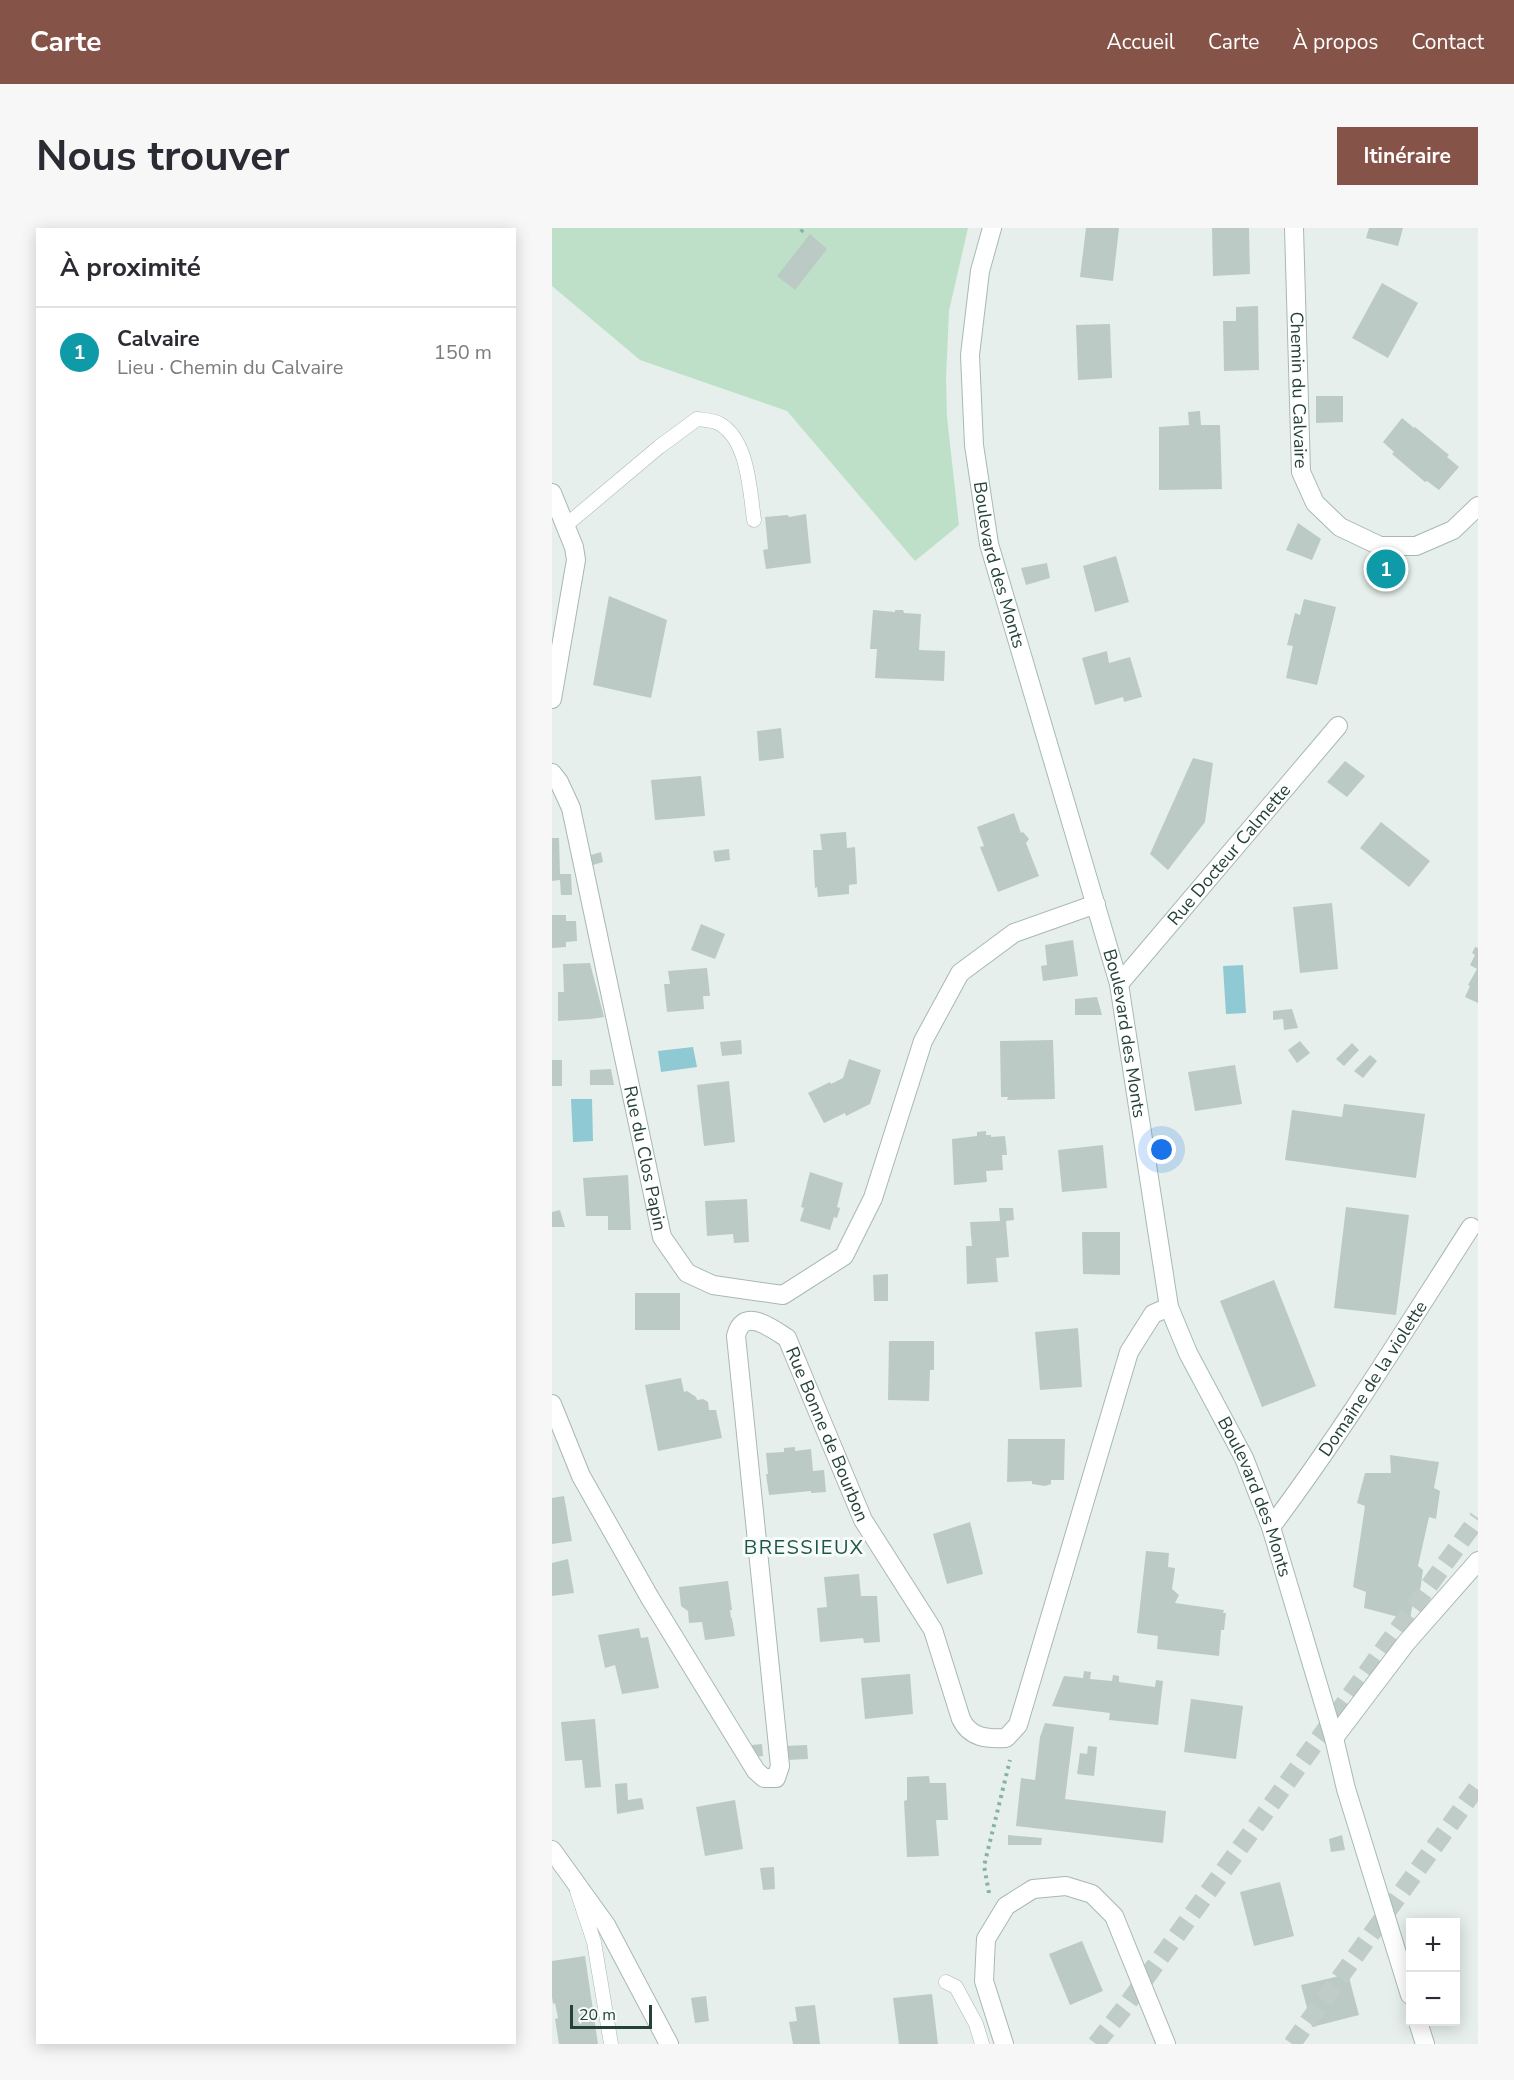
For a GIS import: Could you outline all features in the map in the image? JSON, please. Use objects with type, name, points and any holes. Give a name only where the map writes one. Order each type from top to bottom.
[{"type":"street","name":"Boulevard des Monts","points":[[992,228],[980,271],[970,355],[975,456],[989,544],[1119,984],[1169,1306],[1188,1353],[1244,1458],[1271,1527],[1334,1738],[1346,1789],[1406,1982]]},
{"type":"street","name":"Chemin du Calvaire","points":[[1294,228],[1301,472],[1315,503],[1340,527],[1380,546],[1416,546],[1453,530],[1478,506]]},
{"type":"street","points":[[552,493],[574,547],[576,560],[552,699]]},
{"type":"street","name":"Rue Docteur Calmette","points":[[1119,984],[1338,726]]},
{"type":"street","name":"Rue du Clos Papin","points":[[552,772],[571,808],[662,1237],[687,1273],[714,1285],[783,1295],[844,1256],[873,1198],[923,1041],[960,973],[1014,933],[1096,904]]},
{"type":"street","name":"Domaine de la violette","points":[[1271,1527],[1331,1443],[1471,1227]]},
{"type":"street","points":[[552,1404],[581,1476],[650,1598],[756,1771],[764,1778],[776,1778],[780,1766],[736,1336],[738,1328],[746,1321],[761,1321],[744,1290]]},
{"type":"street","points":[[1018,1725],[1129,1352],[1153,1314],[1169,1306]]},
{"type":"street","name":"Rue Bonne de Bourbon","points":[[761,1321],[787,1338],[863,1520],[933,1630],[964,1726],[973,1735],[988,1739],[1006,1738],[1018,1725]]},
{"type":"street","points":[[1334,1738],[1406,1642],[1478,1561]]},
{"type":"street","points":[[552,1850],[606,1925],[669,2044]]},
{"type":"street","points":[[1004,2044],[984,1981],[986,1939],[1006,1906],[1033,1889],[1066,1886],[1092,1894],[1114,1916],[1166,2044]]},
{"type":"street","points":[[1419,2026],[1425,2044]]},
{"type":"lane","points":[[565,526],[697,419],[720,423],[731,434],[744,456],[754,520]]},
{"type":"lane","points":[[572,1878],[594,1942],[611,2044]]},
{"type":"lane","points":[[946,1982],[956,1987],[976,2024],[982,2044]]},
{"type":"path","points":[[993,1928],[984,1866],[1018,1725]]},
{"type":"green space","points":[[552,228],[968,228],[949,311],[946,378],[947,417],[959,525],[915,561],[787,411],[640,360],[552,286]]},
{"type":"water","points":[[1243,965],[1246,1013],[1226,1014],[1223,966]]},
{"type":"water","points":[[693,1047],[697,1067],[661,1072],[658,1051]]},
{"type":"water","points":[[571,1099],[592,1099],[593,1141],[573,1142]]},
{"type":"building","points":[[1086,228],[1119,228],[1113,281],[1080,277]]},
{"type":"building","points":[[1212,228],[1249,228],[1250,274],[1213,276]]},
{"type":"building","points":[[1369,228],[1403,228],[1398,246],[1366,238]]},
{"type":"building","points":[[810,234],[827,249],[795,290],[777,276]]},
{"type":"building","points":[[1382,283],[1418,303],[1388,358],[1352,338]]},
{"type":"building","points":[[1258,306],[1259,370],[1224,371],[1223,321],[1236,321],[1236,307]]},
{"type":"building","points":[[1110,324],[1112,378],[1078,380],[1076,325]]},
{"type":"building","points":[[1316,396],[1343,396],[1343,422],[1316,423]]},
{"type":"building","points":[[1200,411],[1201,425],[1220,425],[1222,489],[1159,490],[1159,427],[1189,425],[1188,412]]},
{"type":"building","points":[[1402,418],[1449,455],[1447,457],[1459,467],[1439,490],[1427,481],[1425,482],[1392,454],[1394,452],[1383,442]]},
{"type":"building","points":[[806,514],[811,563],[766,569],[763,550],[768,549],[765,517]]},
{"type":"building","points":[[1298,523],[1321,539],[1312,560],[1286,550]]},
{"type":"building","points":[[1116,556],[1129,602],[1095,612],[1083,566]]},
{"type":"building","points":[[1381,559],[1394,563],[1390,578],[1377,575]]},
{"type":"building","points":[[1047,563],[1050,578],[1026,585],[1021,568]]},
{"type":"building","points":[[609,596],[667,620],[651,698],[593,685]]},
{"type":"building","points":[[1304,599],[1336,607],[1317,685],[1286,678],[1293,646],[1287,645],[1295,613],[1300,615]]},
{"type":"building","points":[[873,610],[895,612],[895,610],[903,610],[904,613],[921,614],[919,650],[945,651],[944,681],[875,678],[877,649],[870,649]]},
{"type":"building","points":[[1107,651],[1109,663],[1130,657],[1142,697],[1124,702],[1123,697],[1095,705],[1082,658]]},
{"type":"building","points":[[781,728],[784,758],[759,761],[757,731]]},
{"type":"building","points":[[1193,758],[1213,763],[1205,822],[1168,870],[1150,854]]},
{"type":"building","points":[[1345,761],[1365,776],[1347,797],[1327,782]]},
{"type":"building","points":[[701,776],[705,816],[655,820],[651,780]]},
{"type":"building","points":[[1014,813],[1021,833],[1023,832],[1029,839],[1026,843],[1039,876],[998,892],[980,847],[984,846],[977,827]]},
{"type":"building","points":[[1381,822],[1430,861],[1409,887],[1360,848]]},
{"type":"building","points":[[846,832],[847,848],[855,847],[857,884],[849,885],[849,894],[818,897],[817,887],[815,888],[813,850],[822,850],[820,834]]},
{"type":"building","points":[[552,838],[559,838],[560,874],[571,874],[572,895],[561,895],[560,880],[552,881]]},
{"type":"building","points":[[729,849],[730,860],[715,862],[713,851]]},
{"type":"building","points":[[601,852],[603,862],[593,865],[591,855]]},
{"type":"building","points":[[1332,903],[1338,969],[1300,973],[1293,907]]},
{"type":"building","points":[[552,915],[566,915],[566,921],[576,921],[577,941],[566,942],[566,947],[552,948]]},
{"type":"building","points":[[701,924],[725,934],[715,959],[691,950]]},
{"type":"building","points":[[1073,940],[1078,976],[1043,981],[1041,966],[1047,965],[1045,945]]},
{"type":"building","points":[[1475,947],[1478,948],[1478,1003],[1465,997],[1470,986],[1468,985],[1477,969],[1470,965],[1475,955],[1472,953]]},
{"type":"building","points":[[590,963],[604,1017],[558,1021],[558,992],[564,992],[563,964]]},
{"type":"building","points":[[707,968],[710,996],[703,996],[704,1009],[667,1012],[664,984],[670,984],[668,971]]},
{"type":"building","points":[[1097,997],[1102,1015],[1075,1015],[1075,999]]},
{"type":"building","points":[[1292,1009],[1298,1028],[1284,1030],[1283,1019],[1273,1020],[1273,1011]]},
{"type":"building","points":[[741,1040],[742,1054],[722,1056],[720,1042]]},
{"type":"building","points":[[1053,1040],[1055,1099],[1007,1100],[1008,1097],[1001,1097],[1000,1041]]},
{"type":"building","points":[[1300,1041],[1310,1053],[1297,1063],[1288,1050]]},
{"type":"building","points":[[1352,1043],[1359,1050],[1344,1066],[1336,1059]]},
{"type":"building","points":[[1370,1055],[1377,1061],[1363,1078],[1354,1071]]},
{"type":"building","points":[[849,1059],[881,1070],[870,1104],[846,1116],[845,1113],[824,1123],[808,1093],[843,1078]]},
{"type":"building","points":[[552,1060],[562,1060],[562,1086],[552,1086]]},
{"type":"building","points":[[1235,1065],[1242,1104],[1195,1111],[1188,1072]]},
{"type":"building","points":[[611,1069],[614,1085],[590,1085],[590,1070]]},
{"type":"building","points":[[729,1081],[735,1142],[704,1146],[697,1085]]},
{"type":"building","points":[[1344,1104],[1425,1114],[1416,1178],[1285,1160],[1292,1110],[1342,1117]]},
{"type":"building","points":[[986,1131],[986,1135],[991,1135],[991,1137],[1005,1136],[1007,1155],[1002,1155],[1003,1170],[986,1171],[987,1182],[954,1185],[952,1139],[977,1136],[977,1132]]},
{"type":"building","points":[[1103,1145],[1107,1188],[1062,1192],[1058,1150]]},
{"type":"building","points":[[810,1172],[843,1183],[837,1207],[840,1208],[830,1230],[800,1221],[804,1208],[801,1207]]},
{"type":"building","points":[[628,1175],[631,1230],[608,1230],[608,1216],[586,1216],[583,1178]]},
{"type":"building","points":[[747,1199],[749,1242],[734,1243],[733,1234],[707,1236],[705,1201]]},
{"type":"building","points":[[1346,1207],[1409,1215],[1396,1315],[1334,1308]]},
{"type":"building","points":[[999,1208],[1013,1208],[1014,1220],[1006,1221],[1009,1257],[996,1258],[998,1282],[967,1284],[966,1246],[972,1246],[970,1222],[1000,1221]]},
{"type":"building","points":[[560,1210],[565,1227],[552,1227],[552,1212]]},
{"type":"building","points":[[1082,1232],[1120,1232],[1120,1275],[1083,1274]]},
{"type":"building","points":[[888,1274],[888,1301],[874,1301],[873,1275]]},
{"type":"building","points":[[1274,1280],[1316,1386],[1262,1407],[1220,1301]]},
{"type":"building","points":[[635,1293],[680,1293],[680,1330],[635,1330]]},
{"type":"building","points":[[1078,1328],[1082,1387],[1040,1390],[1035,1332]]},
{"type":"building","points":[[889,1341],[934,1341],[934,1370],[930,1370],[929,1401],[888,1400]]},
{"type":"building","points":[[681,1378],[684,1392],[687,1391],[697,1400],[703,1399],[708,1402],[709,1410],[716,1410],[722,1438],[658,1451],[645,1385]]},
{"type":"building","points":[[1008,1439],[1065,1439],[1064,1480],[1051,1480],[1051,1484],[1045,1486],[1032,1484],[1032,1481],[1007,1482]]},
{"type":"building","points":[[795,1447],[795,1451],[811,1449],[813,1471],[824,1470],[826,1492],[769,1495],[766,1453],[784,1452],[784,1448]]},
{"type":"building","points":[[1390,1455],[1439,1462],[1434,1488],[1440,1491],[1436,1519],[1429,1517],[1418,1566],[1423,1570],[1420,1591],[1414,1594],[1410,1620],[1364,1608],[1366,1592],[1353,1587],[1365,1506],[1357,1503],[1365,1473],[1391,1473]]},
{"type":"building","points":[[564,1496],[572,1541],[552,1544],[552,1498]]},
{"type":"building","points":[[970,1522],[983,1574],[947,1584],[933,1534]]},
{"type":"building","points":[[1146,1551],[1169,1553],[1168,1567],[1175,1568],[1172,1589],[1179,1595],[1175,1603],[1224,1610],[1223,1613],[1226,1613],[1224,1630],[1221,1630],[1219,1656],[1157,1649],[1158,1636],[1137,1633]]},
{"type":"building","points":[[568,1559],[574,1593],[552,1596],[552,1563]]},
{"type":"building","points":[[859,1574],[861,1596],[877,1596],[880,1642],[864,1643],[863,1638],[820,1642],[817,1608],[827,1607],[824,1577]]},
{"type":"building","points":[[728,1581],[735,1636],[705,1640],[702,1622],[689,1623],[688,1611],[681,1606],[679,1587]]},
{"type":"building","points":[[639,1628],[641,1638],[648,1637],[659,1688],[622,1694],[615,1665],[605,1668],[598,1635]]},
{"type":"building","points":[[1084,1671],[1091,1672],[1090,1679],[1112,1681],[1113,1675],[1119,1676],[1119,1682],[1155,1687],[1156,1680],[1163,1681],[1158,1725],[1109,1720],[1110,1713],[1052,1706],[1064,1676],[1083,1678]]},
{"type":"building","points":[[910,1674],[913,1714],[865,1719],[861,1678]]},
{"type":"building","points":[[1191,1699],[1243,1706],[1236,1759],[1184,1752]]},
{"type":"building","points":[[595,1719],[601,1787],[585,1788],[582,1760],[565,1761],[561,1722]]},
{"type":"building","points":[[1045,1723],[1074,1727],[1065,1799],[1166,1811],[1163,1843],[1016,1826],[1021,1778],[1035,1780],[1040,1737]]},
{"type":"building","points":[[762,1744],[763,1756],[753,1757],[752,1745]]},
{"type":"building","points":[[807,1745],[808,1759],[786,1760],[785,1746]]},
{"type":"building","points":[[1088,1746],[1097,1747],[1094,1776],[1077,1774],[1080,1753],[1087,1754]]},
{"type":"building","points":[[929,1776],[930,1783],[946,1783],[948,1820],[936,1820],[939,1856],[907,1857],[904,1801],[907,1800],[907,1777]]},
{"type":"building","points":[[627,1783],[628,1800],[642,1798],[644,1809],[617,1814],[615,1784]]},
{"type":"building","points":[[735,1800],[743,1849],[705,1856],[696,1807]]},
{"type":"building","points":[[1008,1835],[1042,1838],[1041,1845],[1008,1845]]},
{"type":"building","points":[[1342,1835],[1345,1850],[1331,1852],[1329,1839]]},
{"type":"building","points":[[774,1867],[775,1889],[763,1890],[760,1868]]},
{"type":"building","points":[[1280,1882],[1294,1936],[1254,1946],[1240,1892]]},
{"type":"building","points":[[1082,1941],[1103,1991],[1070,2005],[1049,1954]]},
{"type":"building","points":[[585,1956],[598,2044],[559,2044],[555,2019],[558,2018],[552,1997],[552,1961]]},
{"type":"building","points":[[1348,1974],[1359,2015],[1312,2027],[1301,1985]]},
{"type":"building","points":[[932,1994],[938,2044],[899,2044],[893,1998]]},
{"type":"building","points":[[706,1996],[709,2021],[695,2023],[691,1998]]},
{"type":"building","points":[[815,2005],[820,2044],[793,2044],[789,2022],[797,2021],[795,2007]]},
{"type":"tunnel","points":[[1096,2044],[1478,1518]]},
{"type":"tunnel","points":[[1292,2044],[1478,1786]]},
{"type":"place","name":"Calvaire","points":[[1386,569]]},
{"type":"district","name":"BRESSIEUX","points":[[804,1547]]}]
